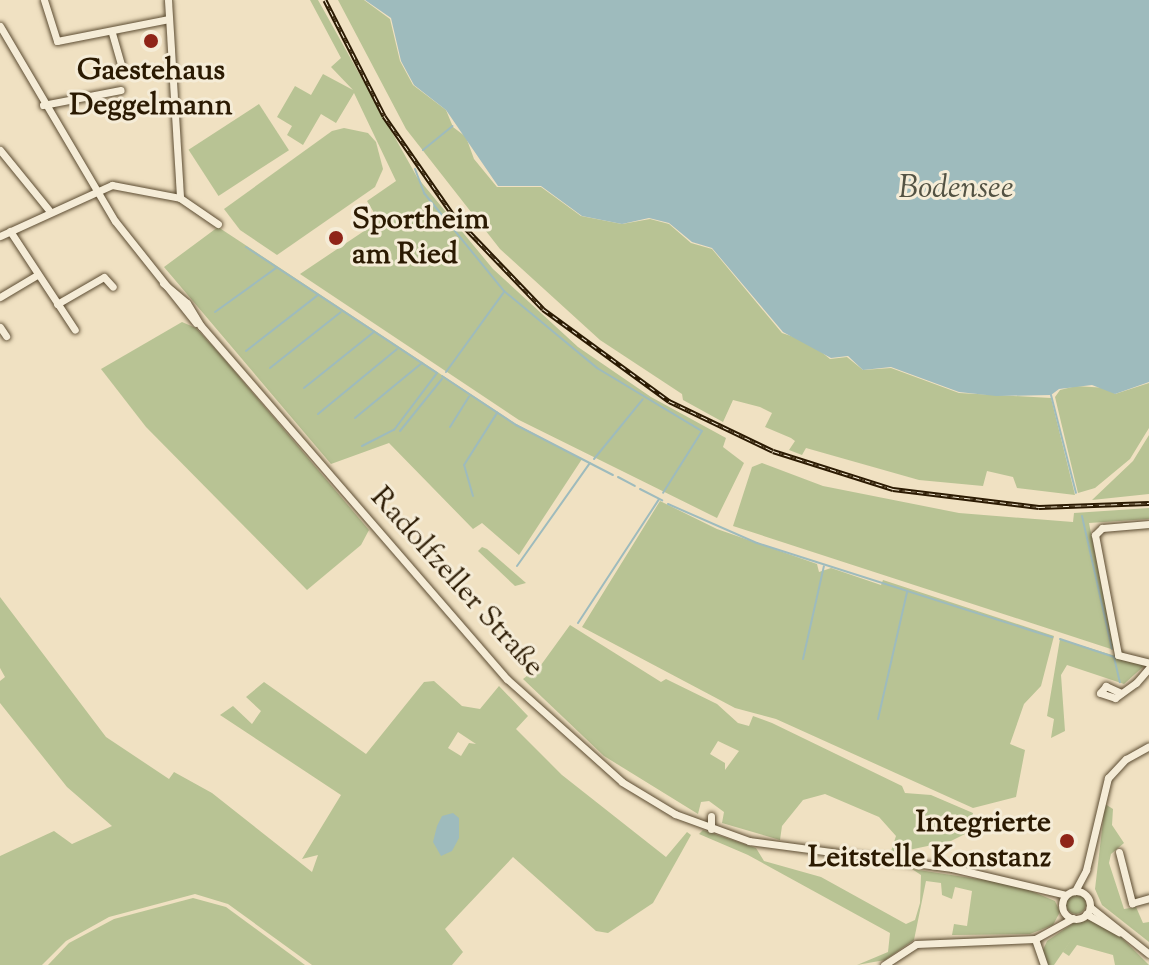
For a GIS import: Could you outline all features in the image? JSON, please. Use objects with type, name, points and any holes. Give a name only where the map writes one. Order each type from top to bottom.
[{"type":"street","points":[[44,0],[57,41],[112,33],[169,19]]},
{"type":"street","points":[[168,0],[180,198]]},
{"type":"street","name":"Radolfzeller Straße","points":[[0,26],[43,105],[95,189],[163,283],[187,303],[201,326],[531,704],[622,782],[711,829],[791,850],[996,875],[1064,899]]},
{"type":"street","points":[[112,33],[121,65]]},
{"type":"street","points":[[43,105],[121,90]]},
{"type":"street","points":[[0,150],[49,210]]},
{"type":"street","points":[[0,236],[95,189],[112,185],[180,198],[218,224]]},
{"type":"street","points":[[10,231],[75,330]]},
{"type":"street","points":[[0,297],[37,275]]},
{"type":"street","points":[[57,304],[104,277],[113,287]]},
{"type":"street","points":[[0,327],[6,336]]},
{"type":"street","points":[[1121,693],[1149,665],[1118,655],[1096,531],[1149,524]]},
{"type":"street","points":[[1149,749],[1119,765],[1104,788],[1084,893],[1088,911],[1149,954]]},
{"type":"street","points":[[711,816],[711,829]]},
{"type":"street","points":[[1119,852],[1132,903],[1149,898]]},
{"type":"street","points":[[1069,916],[1064,899],[1075,891],[1086,870]]},
{"type":"street","points":[[1075,891],[1084,893]]},
{"type":"street","points":[[884,965],[924,942],[1035,939],[1055,931],[1069,916],[1088,911]]},
{"type":"street","points":[[1035,939],[1044,965]]},
{"type":"green space","points":[[310,0],[318,0],[417,177],[493,269],[578,347],[651,397],[726,438],[723,447],[744,463],[717,518],[519,420],[300,274],[379,221],[367,201],[396,181],[354,93],[336,123],[321,114],[303,145],[287,135],[292,126],[277,117],[295,86],[311,95],[323,74],[353,90],[331,67],[341,58]]},
{"type":"green space","points":[[338,0],[364,0],[390,19],[400,61],[413,85],[446,110],[453,127],[466,137],[474,159],[497,187],[541,187],[581,216],[622,224],[650,219],[669,224],[691,243],[712,249],[782,333],[809,342],[830,359],[847,357],[863,370],[891,368],[959,393],[1051,398],[1075,495],[1017,488],[1013,477],[987,471],[983,486],[919,480],[806,448],[802,455],[789,450],[795,441],[765,427],[772,413],[760,407],[733,400],[723,422],[683,400],[682,394],[600,340],[500,249],[406,129]]},
{"type":"green space","points":[[259,104],[289,150],[219,196],[189,150]]},
{"type":"green space","points":[[344,128],[368,133],[376,142],[383,169],[375,187],[277,255],[240,230],[224,209],[332,131]]},
{"type":"green space","points":[[218,227],[516,424],[582,459],[519,555],[482,523],[473,529],[389,443],[331,464],[164,267]]},
{"type":"green space","points":[[182,322],[196,328],[219,353],[369,530],[361,545],[307,590],[146,427],[101,369]]},
{"type":"green space","points":[[1149,383],[1149,428],[1130,459],[1095,488],[1078,493],[1055,397],[1060,390],[1076,386],[1107,388],[1115,394]]},
{"type":"green space","points":[[1149,435],[1149,494],[1092,500],[1133,461]]},
{"type":"green space","points":[[762,463],[823,486],[959,513],[1073,522],[1074,513],[1149,508],[1149,519],[1089,523],[1114,650],[733,526],[752,467]]},
{"type":"green space","points":[[660,501],[717,529],[817,564],[819,572],[831,568],[881,585],[883,580],[1054,636],[1041,686],[1024,704],[1010,744],[1025,750],[1016,797],[973,808],[776,719],[735,708],[582,627]]},
{"type":"green space","points":[[482,547],[526,583],[515,586],[478,551]]},
{"type":"green space","points":[[0,597],[106,737],[169,779],[174,772],[212,793],[312,872],[318,855],[302,859],[341,795],[220,715],[233,706],[252,724],[261,711],[246,697],[264,682],[366,754],[424,682],[434,681],[462,706],[480,709],[499,686],[528,716],[516,729],[562,775],[666,857],[687,832],[691,835],[653,903],[608,933],[596,931],[513,857],[445,929],[463,952],[452,965],[312,965],[228,904],[195,894],[109,917],[66,941],[42,965],[0,965],[0,856],[54,831],[72,844],[112,826],[67,787],[0,703],[0,681],[5,677],[0,668]],"holes":[[[458,732],[476,744],[469,743],[461,756],[448,748]]]},
{"type":"green space","points":[[570,625],[661,682],[666,679],[717,704],[738,723],[749,726],[753,716],[772,723],[902,786],[905,793],[931,795],[973,813],[969,832],[951,841],[890,854],[896,836],[879,817],[825,794],[803,800],[782,826],[780,840],[722,823],[724,812],[709,801],[701,802],[698,814],[604,756],[523,679],[541,665]],"holes":[[[718,741],[739,751],[725,770],[725,763],[710,754]]]},
{"type":"green space","points":[[1060,639],[1145,665],[1124,684],[1067,665],[1061,675],[1065,731],[1051,738],[1054,719],[1047,716]]},
{"type":"green space","points":[[1105,804],[1113,809],[1112,825],[1124,843],[1111,854],[1109,863],[1124,909],[1136,907],[1143,923],[1149,922],[1149,942],[1102,905],[1095,889]]},
{"type":"green space","points":[[703,830],[756,848],[764,861],[821,877],[906,924],[915,920],[920,903],[921,875],[912,869],[1017,885],[1055,901],[1060,912],[1053,925],[1030,934],[952,935],[954,924],[967,926],[972,891],[955,887],[952,899],[942,895],[941,883],[926,881],[914,940],[885,960],[857,965],[888,952],[890,933],[748,855],[699,834]]},
{"type":"green space","points":[[1076,894],[1083,897],[1086,904],[1083,911],[1076,914],[1069,911],[1066,904],[1069,897]]},
{"type":"green space","points":[[193,898],[226,907],[305,965],[48,965],[69,943],[114,919]]},
{"type":"green space","points":[[1090,920],[1121,937],[1149,965],[1115,965],[1113,955],[1077,945],[1069,956],[1063,952],[1076,933],[1054,965],[1048,965],[1042,952],[1047,941],[1075,922]]},
{"type":"water","name":"Bodensee","points":[[365,0],[1149,0],[1149,382],[1115,394],[1092,385],[1059,389],[1051,395],[996,396],[959,392],[891,367],[863,370],[848,356],[831,358],[783,332],[712,248],[692,242],[669,223],[649,218],[622,224],[582,216],[541,186],[498,186],[446,110],[414,85],[401,61],[391,18]]},
{"type":"water","points":[[453,813],[459,818],[459,838],[452,851],[441,856],[433,842],[437,826],[442,816]]},
{"type":"waterway","points":[[423,150],[453,126]]},
{"type":"waterway","points":[[415,169],[424,193],[504,291],[597,368],[702,431],[663,493]]},
{"type":"waterway","points":[[246,247],[437,373]]},
{"type":"waterway","points":[[215,312],[276,268]]},
{"type":"waterway","points":[[446,372],[504,292]]},
{"type":"waterway","points":[[246,351],[318,295]]},
{"type":"waterway","points":[[270,368],[341,312]]},
{"type":"waterway","points":[[304,388],[374,332]]},
{"type":"waterway","points":[[318,414],[397,349]]},
{"type":"waterway","points":[[355,418],[422,363]]},
{"type":"waterway","points":[[362,446],[394,430],[437,373]]},
{"type":"waterway","points":[[442,376],[516,425],[613,475]]},
{"type":"waterway","points":[[400,431],[442,379]]},
{"type":"waterway","points":[[1051,395],[1076,493]]},
{"type":"waterway","points":[[450,427],[469,397]]},
{"type":"waterway","points":[[594,459],[643,399]]},
{"type":"waterway","points":[[473,496],[464,465],[497,413]]},
{"type":"waterway","points":[[517,566],[590,463]]},
{"type":"waterway","points":[[618,477],[635,486]]},
{"type":"waterway","points":[[640,489],[662,500]]},
{"type":"waterway","points":[[578,623],[659,499]]},
{"type":"waterway","points":[[668,504],[757,543],[1052,637]]},
{"type":"waterway","points":[[1082,516],[1112,649]]},
{"type":"waterway","points":[[803,659],[824,566]]},
{"type":"waterway","points":[[878,719],[907,592]]},
{"type":"waterway","points":[[1060,639],[1114,657],[1120,682]]},
{"type":"railway","points":[[325,0],[384,116],[453,215],[543,309],[669,401],[773,451],[893,489],[1039,507],[1149,503]]},
{"type":"place","name":"Gaestehaus Deggelmann","points":[[151,41]]},
{"type":"place","name":"Sportheim am Ried","points":[[336,238]]},
{"type":"place","name":"Integrierte Leitstelle Konstanz","points":[[1067,841]]}]
